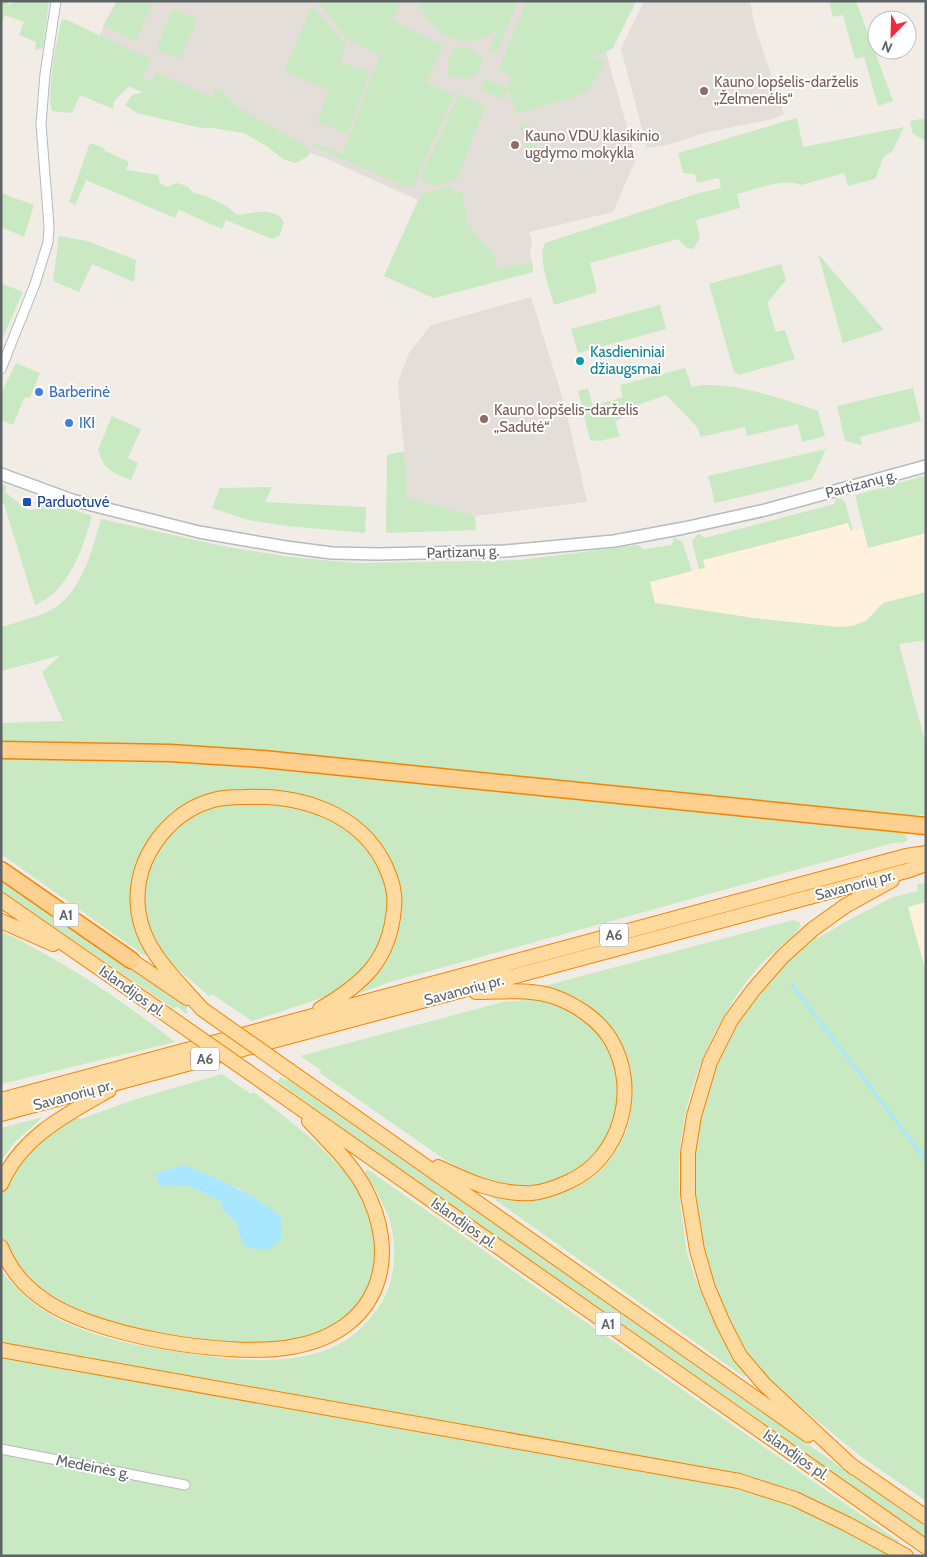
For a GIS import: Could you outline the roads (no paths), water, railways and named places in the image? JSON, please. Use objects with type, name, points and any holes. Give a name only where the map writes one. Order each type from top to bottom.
[{"type":"highway","points":[[1,750],[170,753],[263,759],[926,826]]},
{"type":"highway","points":[[202,1009],[154,952],[144,932],[137,898],[139,878],[145,860],[157,838],[174,821],[190,810],[210,801],[233,797],[267,795],[292,798],[312,804],[334,813],[352,824],[378,850],[393,885],[395,901],[392,930],[385,949],[376,965],[358,984],[336,1000],[302,1019]]},
{"type":"highway","name":"Savanorių pr.","points":[[1,1100],[906,856],[926,853]]},
{"type":"highway","name":"Savanorių pr.","points":[[1,1114],[910,870],[926,864]]},
{"type":"highway","name":"Islandijos pl.","points":[[1,870],[926,1517]]},
{"type":"highway","points":[[854,1468],[764,1384],[740,1356],[708,1288],[697,1250],[688,1195],[688,1154],[694,1116],[710,1062],[731,1020],[754,989],[783,956],[813,929],[845,906],[910,870]]},
{"type":"highway","name":"Islandijos pl.","points":[[1,900],[290,1100],[926,1547]]},
{"type":"highway","points":[[1,921],[85,958]]},
{"type":"highway","points":[[404,1151],[463,1179],[485,1187],[514,1193],[534,1193],[557,1187],[576,1179],[591,1169],[608,1149],[619,1130],[626,1098],[622,1066],[611,1040],[595,1021],[575,1006],[554,996],[532,991],[453,993]]},
{"type":"highway","points":[[1,1184],[11,1164],[34,1138],[72,1111],[126,1080]]},
{"type":"highway","points":[[1,1093],[36,1091]]},
{"type":"highway","points":[[1,1247],[12,1269],[26,1286],[41,1299],[81,1319],[119,1331],[197,1346],[236,1350],[267,1350],[308,1343],[338,1331],[360,1314],[374,1293],[378,1283],[383,1258],[377,1216],[362,1184],[290,1100]]},
{"type":"highway","points":[[1,1350],[739,1481],[796,1499],[906,1556]]},
{"type":"street","points":[[1,369],[35,284],[48,242],[49,226],[41,124],[45,74],[56,1]]},
{"type":"street","name":"Partizanų g.","points":[[1,474],[72,500],[199,532],[332,553],[378,554],[505,551],[614,541],[765,510],[926,466]]},
{"type":"street","name":"Medeinės g.","points":[[1,1450],[185,1485]]},
{"type":"water","points":[[184,1165],[235,1187],[258,1200],[281,1217],[281,1240],[268,1250],[243,1245],[236,1222],[223,1211],[222,1202],[190,1186],[160,1186],[155,1174]]},
{"type":"waterway","points":[[792,985],[926,1160]]},
{"type":"place","name":"Kauno lopšelis-darželis „Želmenėlis“","points":[[704,91]]},
{"type":"place","name":"Kauno VDU klasikinio ugdymo mokykla","points":[[515,145]]},
{"type":"place","name":"Kasdieniniai džiaugsmai","points":[[580,361]]},
{"type":"place","name":"Barberinė","points":[[39,392]]},
{"type":"place","name":"Kauno lopšelis-darželis „Sadutė“","points":[[484,419]]},
{"type":"place","name":"IKI","points":[[69,423]]},
{"type":"place","name":"Parduotuvė","points":[[27,502]]}]
